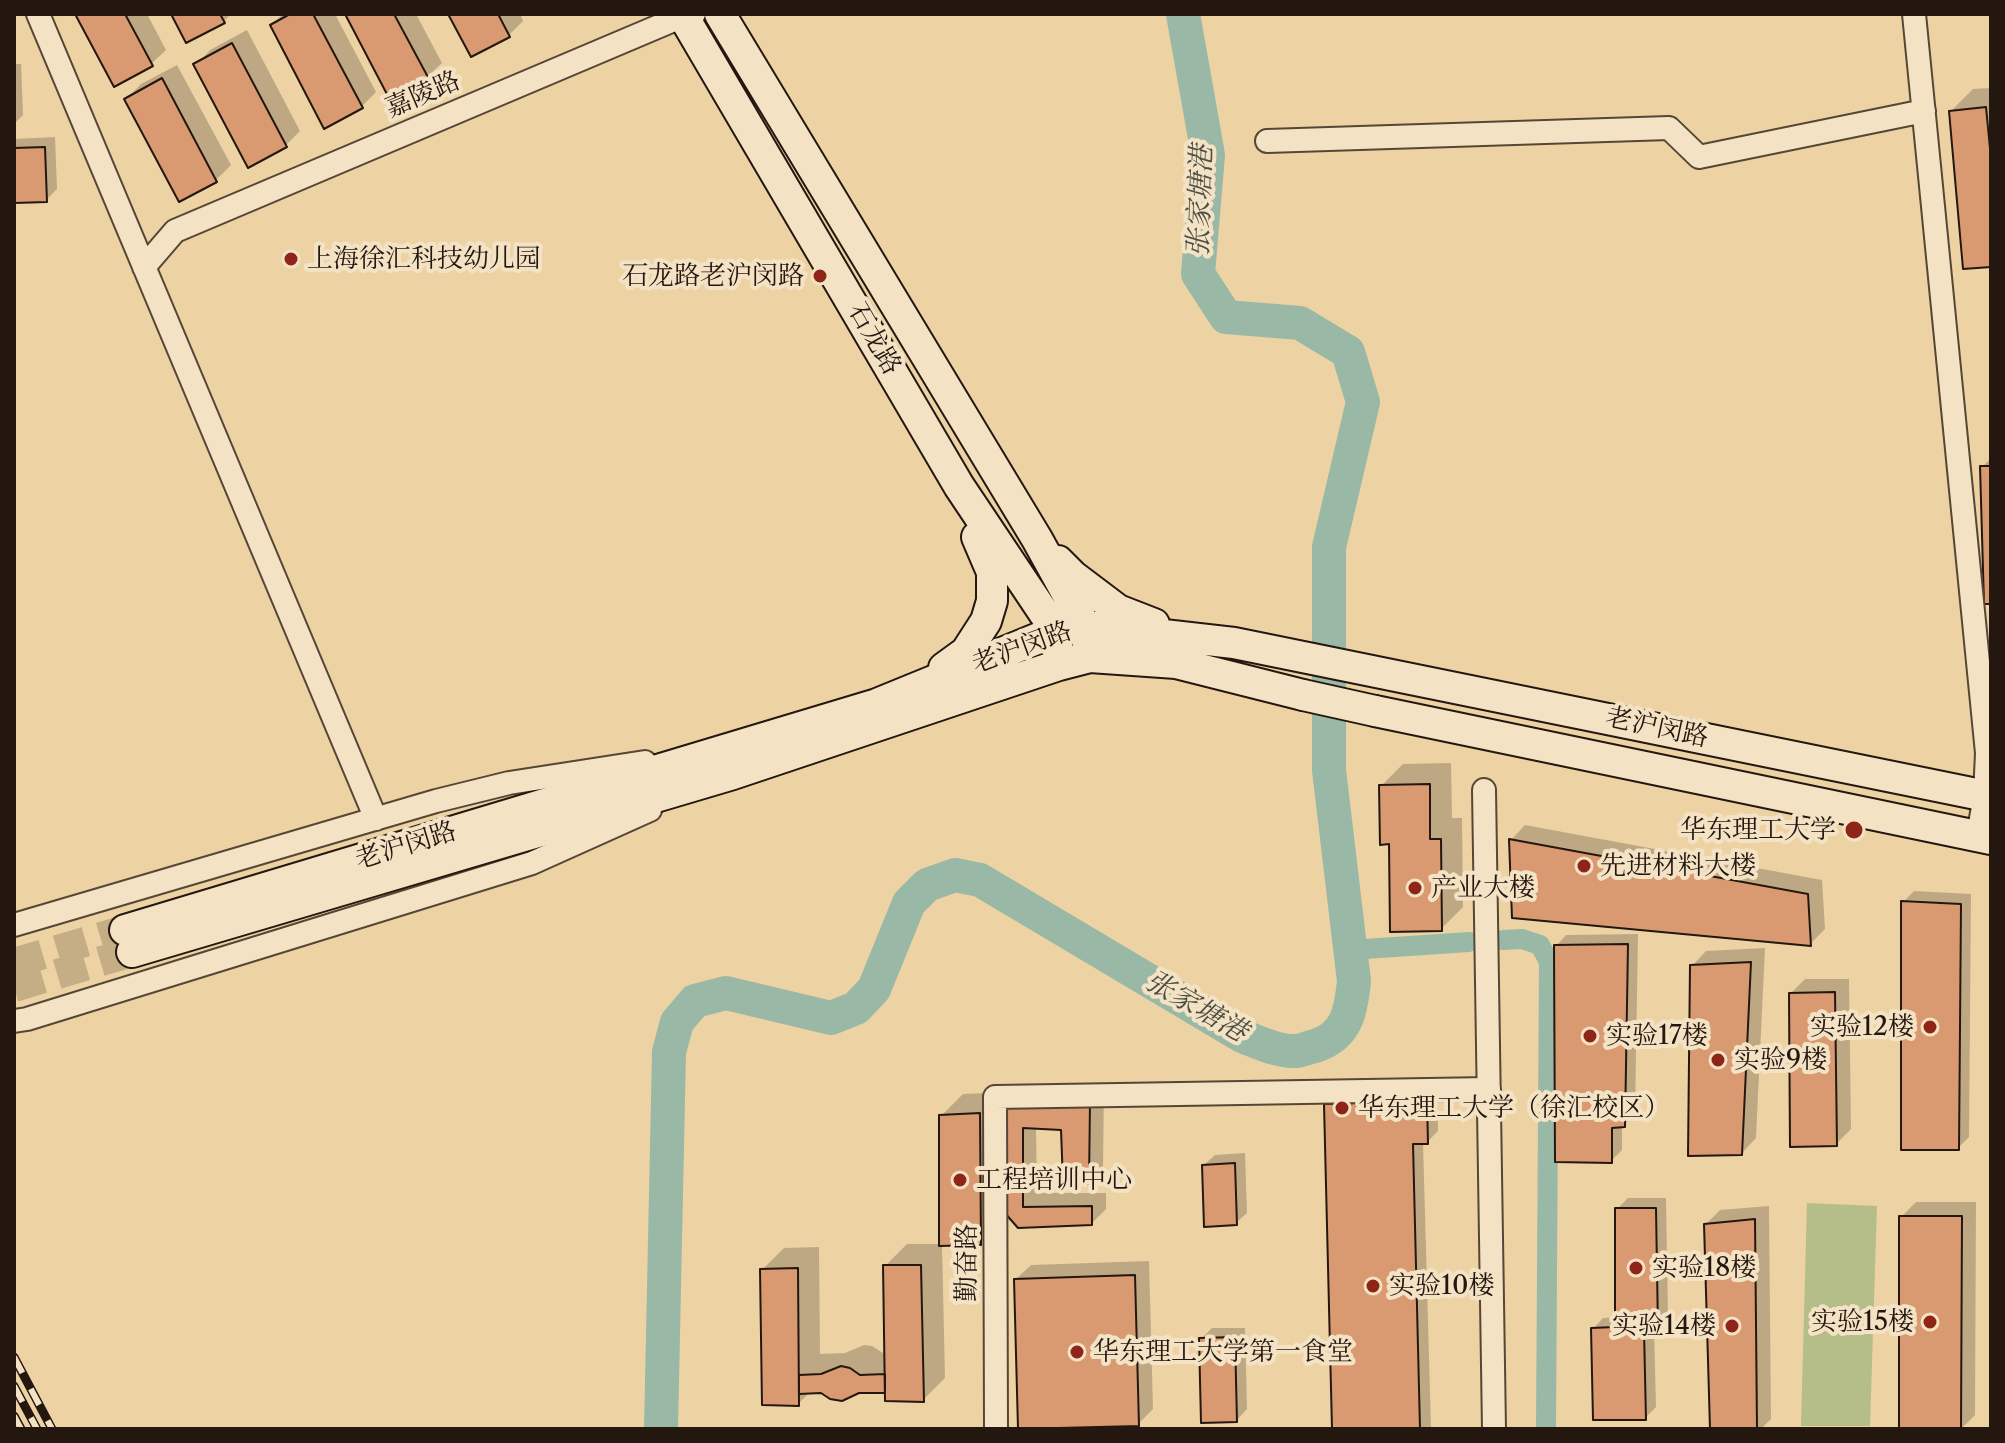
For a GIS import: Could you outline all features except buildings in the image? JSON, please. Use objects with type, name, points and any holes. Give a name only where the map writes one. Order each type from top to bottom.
[{"type":"main road","name":"石龙路","points":[[720,14],[1037,539],[1071,629],[1059,665]]},
{"type":"main road","name":"石龙路","points":[[686,15],[959,486],[1090,657]]},
{"type":"main road","points":[[877,704],[966,652],[986,621],[992,601],[992,572],[959,486]]},
{"type":"main road","points":[[1037,539],[1073,576],[1118,610],[1181,637]]},
{"type":"main road","name":"老沪闵路","points":[[729,762],[1071,629],[1234,643],[1988,796]]},
{"type":"main road","name":"老沪闵路","points":[[128,941],[1090,657],[1176,663],[1375,711],[1985,838]]},
{"type":"street","points":[[38,14],[376,819]]},
{"type":"street","points":[[1914,14],[1987,753],[1985,838]]},
{"type":"street","name":"嘉陵路","points":[[144,267],[175,231],[686,15]]},
{"type":"street","points":[[1267,141],[1669,128],[1699,157],[1924,111]]},
{"type":"street","points":[[14,925],[509,783],[729,762]]},
{"type":"street","points":[[14,1021],[532,863],[729,762]]},
{"type":"street","points":[[1484,790],[1494,1429]]},
{"type":"street","name":"勤奋路","points":[[996,1429],[995,1097],[1489,1089]]},
{"type":"green space","points":[[1807,1203],[1877,1206],[1870,1426],[1801,1426]]},
{"type":"waterway","name":"张家塘港","points":[[661,1429],[669,1052],[677,1022],[695,1001],[726,993],[831,1018],[856,1008],[874,989],[909,903],[927,885],[955,875],[980,880],[1242,1036],[1268,1046],[1298,1051],[1326,1042],[1341,1029],[1349,1012],[1354,981],[1329,770],[1329,547],[1363,402],[1348,352],[1300,323],[1226,317],[1198,274],[1208,155],[1183,14]]},
{"type":"waterway","points":[[1503,940],[1522,939],[1540,945],[1549,962],[1546,1429]]},
{"type":"waterway","points":[[1350,950],[1469,942]]},
{"type":"tunnel","points":[[14,963],[125,930]]},
{"type":"tunnel","points":[[14,987],[132,952]]},
{"type":"railway","points":[[14,1357],[52,1429]]},
{"type":"railway","points":[[14,1386],[37,1429]]},
{"type":"railway","points":[[14,1416],[21,1429]]},
{"type":"place","name":"上海徐汇科技幼儿园","points":[[291,259]]},
{"type":"place","name":"石龙路老沪闵路","points":[[820,276]]},
{"type":"place","name":"华东理工大学","points":[[1854,830]]},
{"type":"place","name":"先进材料大楼","points":[[1584,866]]},
{"type":"place","name":"产业大楼","points":[[1415,888]]},
{"type":"place","name":"实验12楼","points":[[1930,1027]]},
{"type":"place","name":"实验17楼","points":[[1590,1036]]},
{"type":"place","name":"实验9楼","points":[[1718,1060]]},
{"type":"place","name":"华东理工大学（徐汇校区）","points":[[1342,1108]]},
{"type":"place","name":"工程培训中心","points":[[960,1180]]},
{"type":"place","name":"实验18楼","points":[[1636,1268]]},
{"type":"place","name":"实验10楼","points":[[1373,1286]]},
{"type":"place","name":"实验15楼","points":[[1930,1322]]},
{"type":"place","name":"实验14楼","points":[[1732,1326]]},
{"type":"place","name":"华东理工大学第一食堂","points":[[1077,1352]]}]
